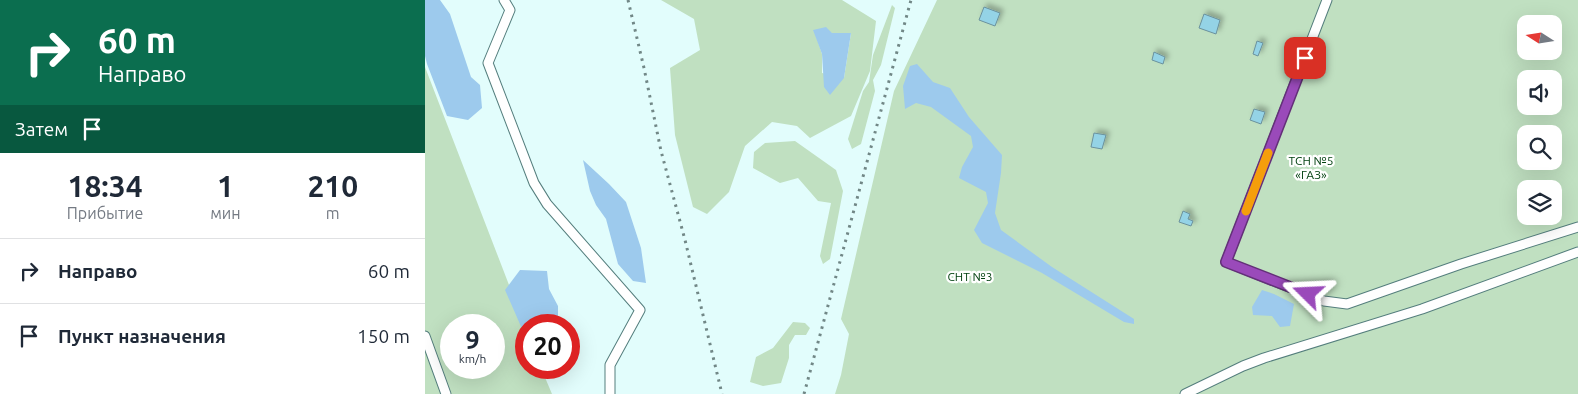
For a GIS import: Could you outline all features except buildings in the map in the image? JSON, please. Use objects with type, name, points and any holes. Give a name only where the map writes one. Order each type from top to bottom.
[{"type":"lane","points":[[504,0],[509,10],[488,63],[534,183],[547,204],[640,310],[610,365],[610,394]]},
{"type":"lane","points":[[1327,0],[1226,262],[1324,301],[1347,304],[1461,264],[1578,227]]},
{"type":"lane","points":[[1185,394],[1264,358],[1422,309],[1578,252]]},
{"type":"lane","points":[[425,336],[446,394]]},
{"type":"green space","points":[[661,0],[842,0],[876,21],[870,71],[851,116],[810,138],[797,126],[772,122],[745,146],[729,192],[707,214],[693,207],[675,135],[670,68],[700,50],[694,19]],"holes":[[[814,30],[832,33],[851,33],[844,78],[822,73],[822,54]]]},
{"type":"green space","name":"ТСН №5 «ГАЗ»","points":[[937,0],[1578,0],[1578,394],[835,394],[841,375],[849,334],[841,319],[894,91]]},
{"type":"green space","points":[[892,5],[895,8],[881,65],[873,80],[875,91],[861,144],[852,149],[848,139],[863,91],[869,82],[873,55]]},
{"type":"green space","points":[[425,67],[520,314],[515,314],[515,379],[546,379],[552,394],[425,394]]},
{"type":"green space","points":[[795,141],[836,170],[843,191],[830,259],[823,264],[820,256],[831,203],[818,201],[798,178],[780,183],[753,168],[754,152],[765,143]]},
{"type":"green space","points":[[793,322],[805,323],[810,328],[806,335],[795,335],[789,345],[789,358],[781,383],[763,386],[750,382],[756,357],[773,348]]},
{"type":"water","points":[[425,0],[440,0],[450,14],[471,77],[480,85],[482,108],[468,120],[447,116],[427,64],[425,56]]},
{"type":"water","points":[[826,27],[832,33],[851,33],[844,78],[830,95],[824,87],[822,54],[813,30]]},
{"type":"water","points":[[917,64],[933,82],[950,88],[969,117],[1002,155],[995,213],[1001,230],[1052,267],[1134,319],[1134,324],[1124,322],[1042,273],[982,243],[974,230],[988,203],[986,192],[959,178],[962,167],[973,147],[971,136],[931,107],[916,103],[905,109],[903,86],[910,66]]},
{"type":"water","points":[[583,160],[626,202],[641,248],[646,283],[633,281],[618,264],[606,219],[596,205],[590,191]]},
{"type":"water","points":[[520,270],[547,271],[549,289],[558,306],[558,314],[516,314],[505,290]]},
{"type":"water","points":[[1262,290],[1294,304],[1290,326],[1280,327],[1272,316],[1253,315],[1252,307]]},
{"type":"railway","points":[[628,0],[661,151],[685,240],[722,394]]},
{"type":"railway","points":[[804,394],[911,0]]},
{"type":"slow traffic","points":[[1246,211],[1268,153]]},
{"type":"route","points":[[1305,58],[1226,262],[1308,294]]},
{"type":"park label","name":"СНТ №3","points":[[970,277]]}]
